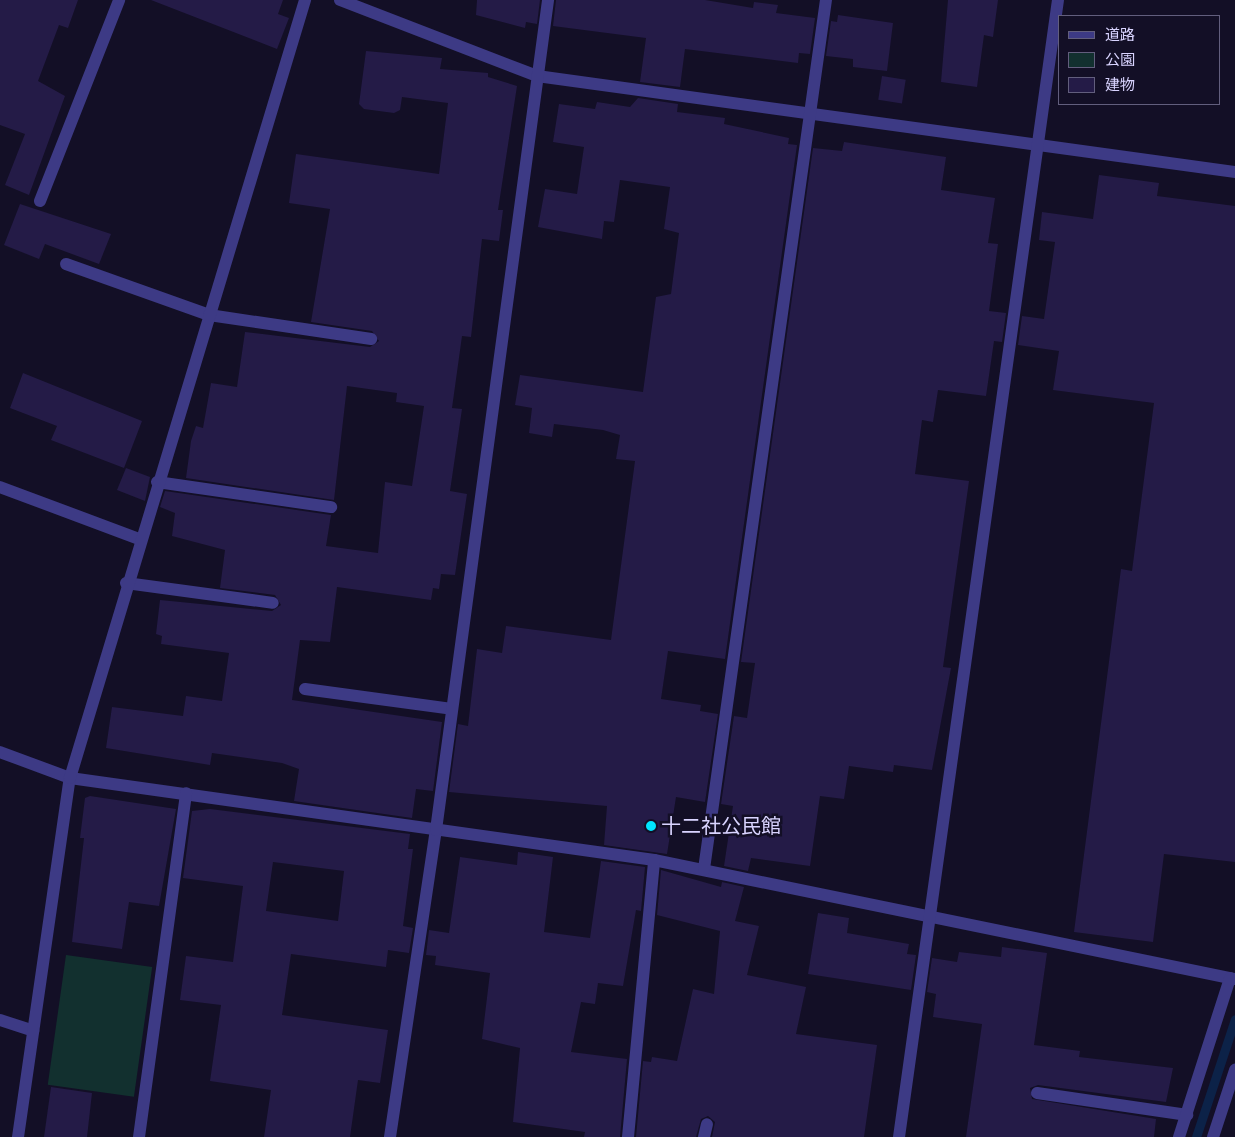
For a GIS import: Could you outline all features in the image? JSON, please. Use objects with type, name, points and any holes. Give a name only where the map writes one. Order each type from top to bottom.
[{"type":"street","points":[[40,201],[119,0]]},
{"type":"street","points":[[18,1137],[70,778],[156,482],[306,0]]},
{"type":"street","points":[[340,0],[537,76],[1235,172]]},
{"type":"street","points":[[390,1137],[436,830],[548,0]]},
{"type":"street","points":[[704,869],[826,0]]},
{"type":"street","points":[[899,1137],[1058,0]]},
{"type":"street","points":[[66,264],[209,315],[371,339]]},
{"type":"street","points":[[156,482],[331,506]]},
{"type":"street","points":[[0,486],[139,539]]},
{"type":"street","points":[[126,583],[273,604]]},
{"type":"street","points":[[305,689],[452,709]]},
{"type":"street","points":[[0,752],[70,778],[654,860],[1232,979],[1179,1137]]},
{"type":"street","points":[[139,1137],[186,793]]},
{"type":"street","points":[[628,1137],[654,860]]},
{"type":"street","points":[[0,1020],[33,1031]]},
{"type":"street","points":[[1212,1137],[1232,1091],[1235,1070]]},
{"type":"street","points":[[1037,1093],[1187,1115]]},
{"type":"green space","points":[[66,955],[152,967],[134,1097],[48,1085]]},
{"type":"building","points":[[0,0],[78,0],[68,28],[59,25],[38,81],[65,96],[29,195],[5,185],[25,134],[0,125]]},
{"type":"building","points":[[151,0],[283,0],[278,14],[289,18],[277,49]]},
{"type":"building","points":[[477,0],[540,0],[537,24],[526,22],[525,28],[476,15]]},
{"type":"building","points":[[556,0],[705,0],[753,8],[754,2],[778,5],[776,13],[815,18],[810,54],[799,53],[798,63],[685,49],[680,87],[640,82],[646,38],[553,26]]},
{"type":"building","points":[[948,0],[998,0],[993,37],[984,35],[977,87],[941,82]]},
{"type":"building","points":[[838,15],[893,23],[887,71],[853,67],[853,59],[826,56],[831,21],[837,22]]},
{"type":"building","points":[[366,51],[442,58],[440,69],[488,73],[488,77],[517,86],[498,210],[503,210],[499,241],[482,239],[471,337],[462,336],[452,408],[462,409],[450,491],[467,494],[455,575],[441,574],[439,589],[433,588],[431,600],[337,587],[330,642],[300,640],[292,700],[442,722],[433,791],[416,789],[412,818],[294,801],[299,769],[282,763],[212,753],[210,765],[106,748],[112,707],[183,716],[186,696],[222,701],[229,653],[161,644],[162,636],[156,634],[160,600],[272,611],[281,605],[275,595],[220,588],[225,550],[172,536],[175,513],[160,507],[165,491],[331,515],[326,546],[378,553],[385,482],[412,486],[424,406],[396,402],[397,393],[347,386],[334,500],[186,478],[191,441],[196,426],[203,428],[211,383],[237,387],[245,332],[370,347],[379,341],[372,331],[311,322],[330,209],[289,203],[296,154],[439,174],[448,103],[402,97],[400,110],[394,113],[364,109],[359,104]]},
{"type":"building","points":[[882,76],[906,80],[902,103],[878,100]]},
{"type":"building","points":[[638,98],[678,104],[677,112],[725,118],[724,124],[789,138],[788,144],[797,145],[725,659],[668,651],[661,699],[701,705],[700,711],[718,714],[705,802],[676,797],[667,854],[604,845],[607,806],[449,792],[458,724],[468,726],[477,649],[502,653],[506,626],[611,640],[635,461],[616,459],[620,435],[603,430],[554,424],[552,437],[529,433],[532,408],[515,405],[520,375],[643,392],[656,297],[671,294],[679,233],[664,229],[670,187],[620,180],[614,222],[604,221],[602,239],[538,227],[545,189],[577,194],[584,147],[553,142],[559,104],[595,109],[597,102],[630,107]]},
{"type":"building","points":[[844,142],[946,157],[941,190],[995,198],[988,243],[998,244],[989,311],[1006,313],[1002,342],[994,341],[986,396],[938,390],[933,422],[922,420],[915,474],[969,481],[943,667],[951,668],[932,770],[894,765],[893,772],[849,766],[844,799],[820,796],[810,866],[751,858],[748,871],[724,866],[733,806],[721,804],[734,716],[747,718],[755,663],[741,662],[813,148],[842,151]]},
{"type":"building","points":[[1099,175],[1159,183],[1157,196],[1235,206],[1235,862],[1164,854],[1153,942],[1074,932],[1121,569],[1132,571],[1154,403],[1053,390],[1059,351],[1018,345],[1022,316],[1044,319],[1055,242],[1039,240],[1042,212],[1093,219]]},
{"type":"building","points":[[20,204],[111,234],[99,264],[45,244],[39,259],[4,245]]},
{"type":"building","points":[[23,373],[142,421],[124,468],[51,440],[57,426],[10,408]]},
{"type":"building","points":[[126,468],[150,477],[145,501],[117,490]]},
{"type":"building","points":[[90,796],[176,809],[159,906],[129,902],[122,949],[72,942],[84,838],[80,838],[85,798]]},
{"type":"building","points":[[210,809],[410,834],[408,849],[413,849],[403,926],[413,928],[409,953],[388,950],[386,967],[291,954],[282,1015],[388,1030],[380,1083],[358,1080],[350,1137],[264,1137],[271,1090],[210,1081],[221,1005],[180,1000],[186,956],[233,962],[243,886],[183,878],[192,811]],"holes":[[[273,862],[344,871],[338,921],[266,911]]]},
{"type":"building","points":[[518,852],[553,857],[544,932],[590,938],[601,861],[645,867],[641,911],[636,910],[623,986],[598,983],[595,1004],[581,1002],[571,1052],[627,1059],[620,1137],[584,1137],[585,1132],[513,1122],[520,1048],[482,1039],[490,973],[435,965],[436,956],[426,955],[429,930],[449,933],[460,857],[517,865]]},
{"type":"building","points":[[661,870],[721,887],[722,882],[744,887],[735,921],[759,926],[747,975],[806,987],[796,1034],[877,1045],[864,1137],[712,1137],[715,1122],[708,1116],[701,1119],[696,1137],[636,1137],[643,1061],[651,1062],[652,1057],[677,1061],[693,989],[714,994],[720,931],[657,915]]},
{"type":"building","points":[[818,913],[849,918],[847,933],[909,944],[907,954],[916,955],[911,990],[808,974]]},
{"type":"building","points":[[1002,947],[1047,953],[1034,1045],[1080,1051],[1079,1057],[1173,1068],[1166,1102],[1038,1085],[1030,1088],[1032,1099],[1156,1119],[1154,1137],[966,1137],[982,1024],[933,1017],[936,994],[927,992],[932,958],[957,962],[959,952],[1001,957]]},
{"type":"building","points":[[51,1087],[92,1093],[87,1137],[44,1137]]},
{"type":"waterway","points":[[1196,1137],[1235,1019]]},
{"type":"place","name":"十二社公民館","points":[[651,826]]}]
